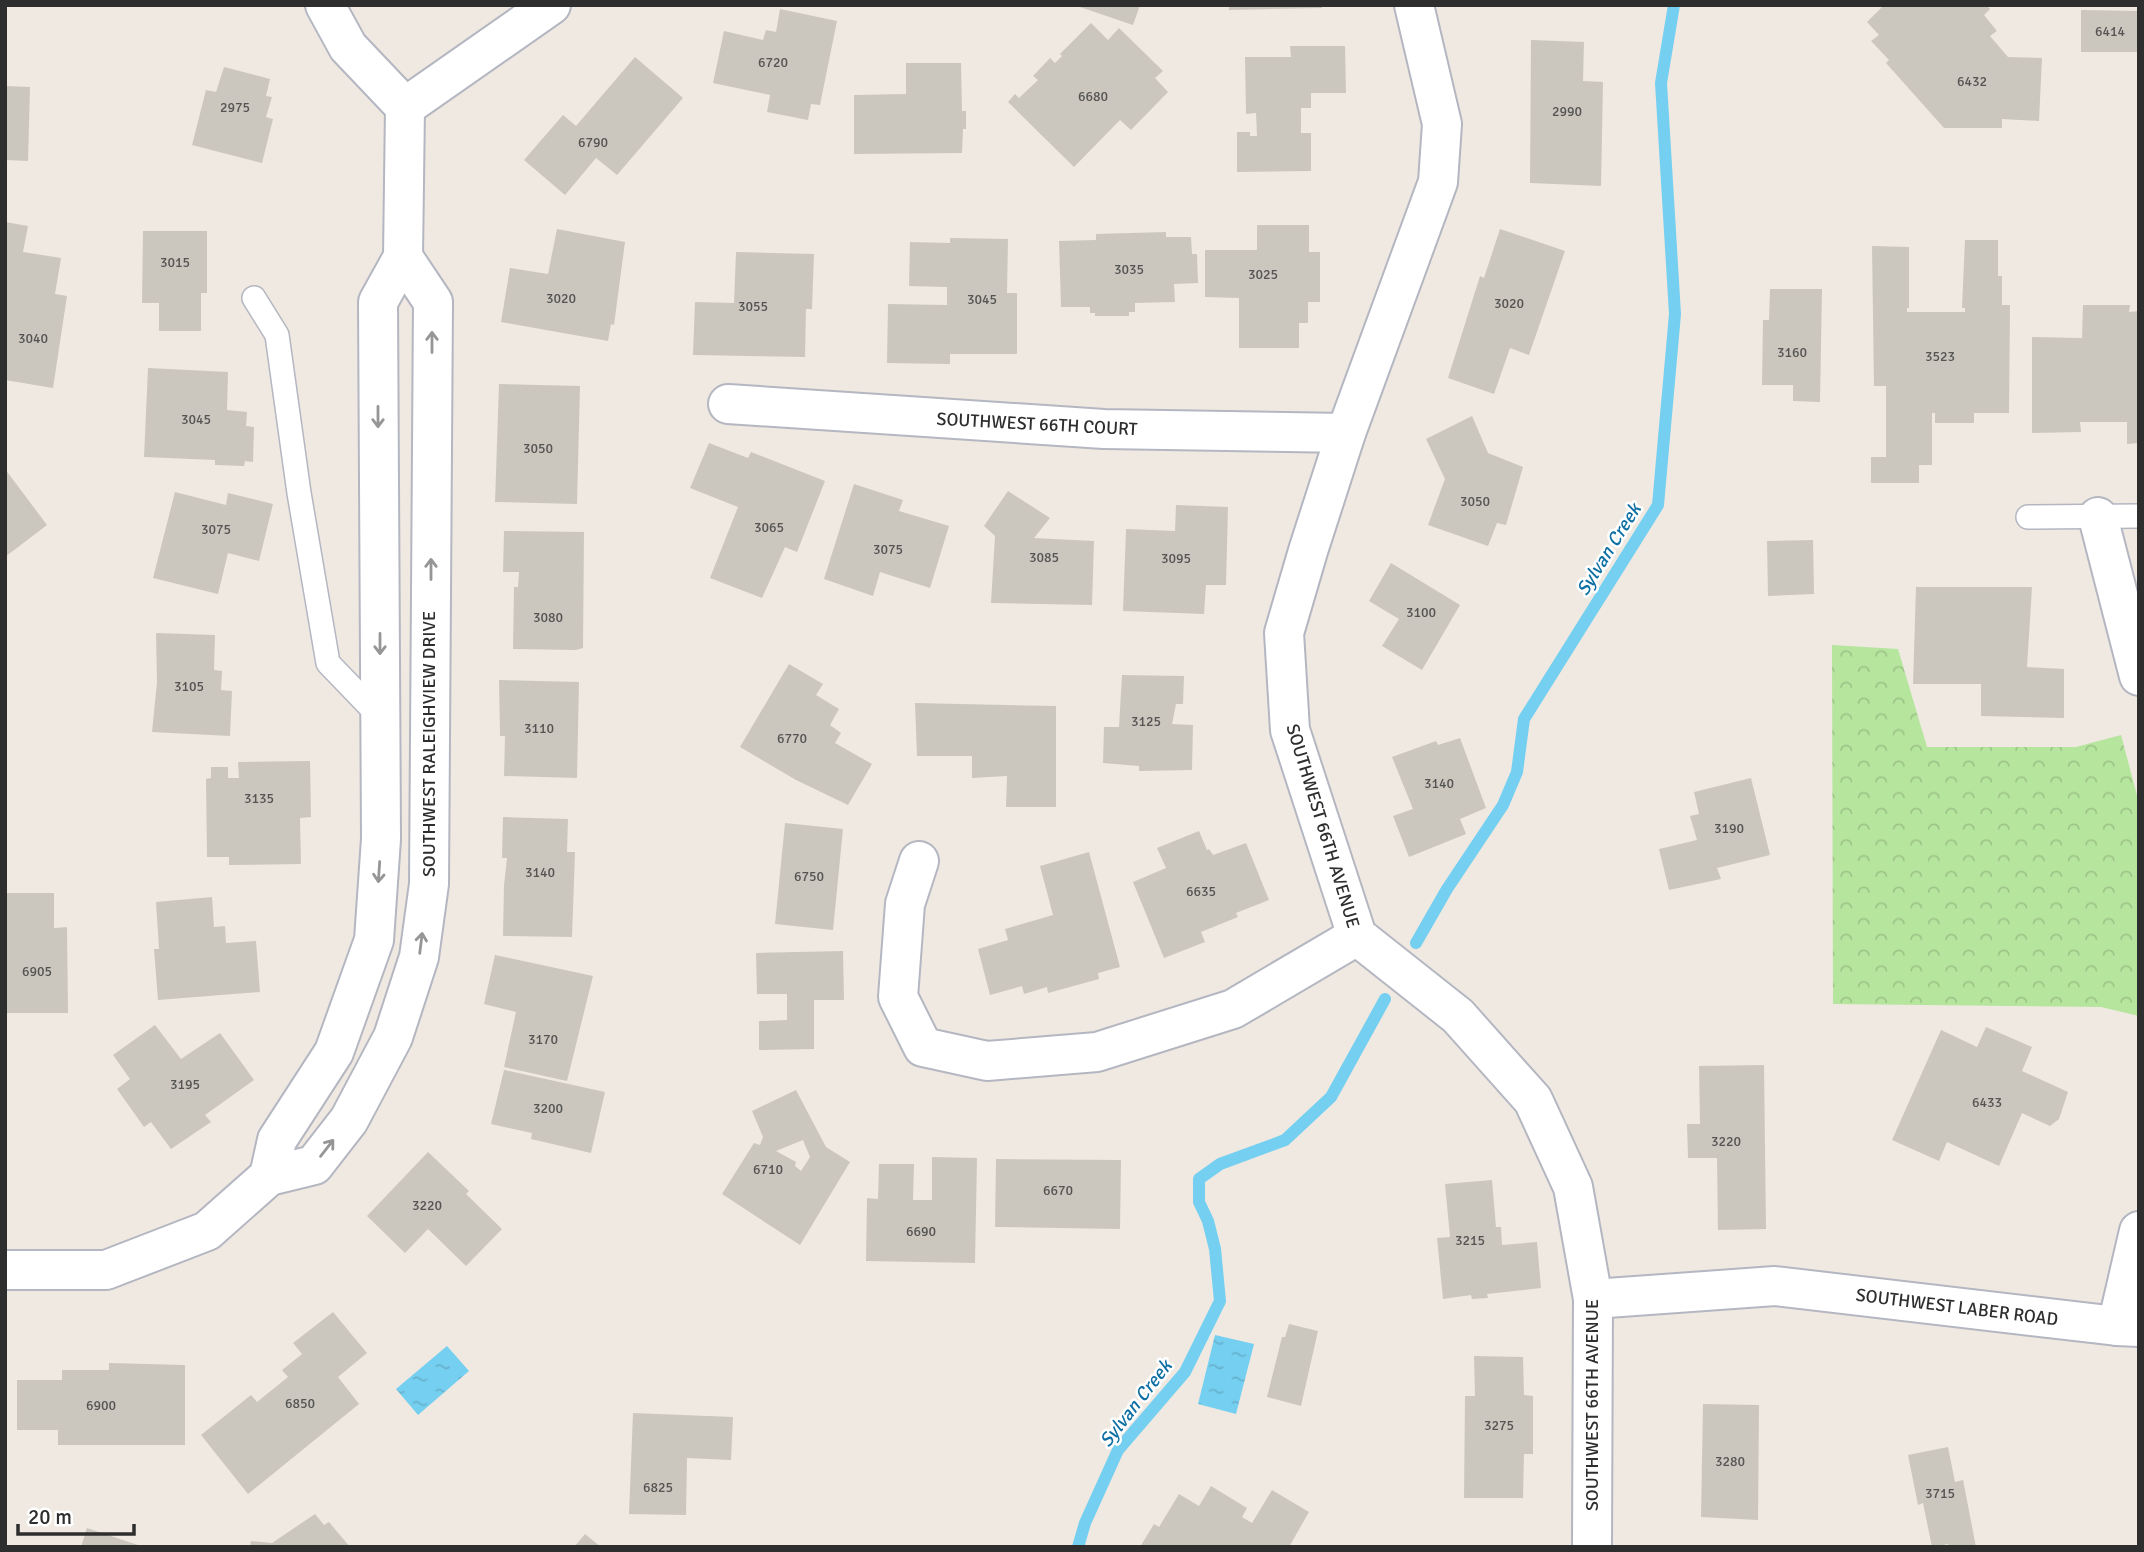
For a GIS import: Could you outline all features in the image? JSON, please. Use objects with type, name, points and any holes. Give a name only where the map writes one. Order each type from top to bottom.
[{"type":"street","points":[[269,1177],[277,1140],[334,1052],[374,940],[381,839],[378,302],[403,257],[405,107],[348,47],[325,5]]},
{"type":"street","points":[[405,107],[551,5]]},
{"type":"street","name":"SOUTHWEST 66TH AVENUE","points":[[1414,5],[1443,124],[1438,183],[1346,433],[1284,633],[1290,730],[1357,936],[1458,1016],[1533,1100],[1573,1187],[1593,1299],[1592,1547]]},
{"type":"street","name":"SOUTHWEST RALEIGHVIEW DRIVE","points":[[5,1270],[106,1270],[207,1231],[269,1177],[314,1165],[349,1121],[393,1037],[419,957],[429,884],[433,302],[403,257]]},
{"type":"street","name":"SOUTHWEST 66TH COURT","points":[[728,404],[1104,429],[1346,433]]},
{"type":"street","points":[[2098,517],[2139,676]]},
{"type":"street","points":[[919,861],[905,904],[898,997],[923,1046],[987,1061],[1097,1052],[1233,1009],[1357,936]]},
{"type":"street","points":[[2128,1326],[2139,1231]]},
{"type":"street","name":"SOUTHWEST LABER ROAD","points":[[1593,1299],[1775,1286],[2128,1326]]},
{"type":"lane","points":[[254,298],[277,335],[299,493],[328,663],[380,717]]},
{"type":"lane","points":[[2028,517],[2139,516]]},
{"type":"green space","points":[[1832,645],[1898,649],[1927,747],[2076,747],[2121,735],[2139,803],[2139,1016],[2101,1007],[1833,1004]]},
{"type":"water","points":[[1215,1335],[1254,1344],[1236,1414],[1198,1404]]},
{"type":"water","points":[[447,1346],[469,1371],[418,1415],[396,1389]]},
{"type":"building","points":[[1074,5],[1140,5],[1133,25]]},
{"type":"building","points":[[1229,5],[1322,5],[1322,8],[1229,10]]},
{"type":"building","points":[[1884,5],[1986,5],[1990,9],[1984,15],[1997,31],[1990,36],[2008,57],[2042,58],[2039,121],[2002,119],[2002,128],[1944,128],[1886,63],[1889,60],[1871,41],[1879,35],[1867,22]]},
{"type":"building","points":[[780,9],[837,21],[820,105],[811,104],[808,120],[767,112],[770,95],[713,83],[724,31],[763,40],[766,30],[776,32]]},
{"type":"building","points":[[2081,10],[2139,11],[2139,52],[2081,52]]},
{"type":"building","points":[[1091,23],[1108,40],[1119,28],[1163,71],[1155,78],[1168,92],[1131,130],[1120,120],[1074,167],[1008,102],[1015,94],[1019,98],[1038,80],[1033,76],[1050,58],[1055,63],[1062,56],[1060,54]]},
{"type":"building","points":[[1531,40],[1584,42],[1583,81],[1603,82],[1601,186],[1530,183]]},
{"type":"building","points":[[1290,46],[1345,46],[1346,93],[1311,93],[1311,108],[1301,108],[1301,133],[1311,133],[1311,171],[1237,172],[1237,132],[1250,132],[1250,136],[1257,136],[1256,113],[1246,114],[1245,57],[1291,57]]},
{"type":"building","points":[[635,57],[683,98],[617,175],[596,158],[565,195],[524,160],[563,115],[576,126]]},
{"type":"building","points":[[906,63],[961,63],[962,111],[966,111],[962,153],[854,154],[854,95],[906,94]]},
{"type":"building","points":[[224,67],[270,79],[266,96],[272,97],[266,117],[273,119],[262,163],[192,145],[206,90],[216,92]]},
{"type":"building","points":[[5,86],[30,87],[28,161],[5,160]]},
{"type":"building","points":[[5,222],[28,226],[23,252],[61,258],[55,294],[67,296],[53,388],[5,380]]},
{"type":"building","points":[[1257,225],[1309,225],[1309,252],[1320,252],[1320,302],[1308,302],[1308,323],[1299,323],[1299,348],[1239,348],[1239,298],[1205,297],[1205,250],[1257,250]]},
{"type":"building","points":[[557,229],[625,242],[614,325],[611,324],[608,341],[501,322],[510,268],[548,274]]},
{"type":"building","points":[[1500,229],[1565,251],[1529,355],[1510,348],[1494,394],[1448,378],[1480,276],[1484,278]]},
{"type":"building","points":[[143,231],[207,231],[207,293],[201,293],[201,331],[159,331],[159,303],[142,303]]},
{"type":"building","points":[[1166,232],[1166,237],[1191,237],[1192,254],[1197,254],[1198,283],[1174,284],[1175,302],[1135,303],[1135,312],[1129,312],[1129,316],[1095,316],[1095,313],[1090,313],[1090,307],[1061,307],[1059,241],[1096,240],[1096,234]]},
{"type":"building","points":[[950,238],[1008,239],[1007,293],[1017,293],[1017,354],[950,354],[950,364],[887,363],[888,304],[947,305],[947,287],[909,286],[910,242],[950,243]]},
{"type":"building","points":[[1965,240],[1998,240],[1998,276],[2002,276],[2002,305],[2010,305],[2009,413],[1974,413],[1974,423],[1935,423],[1935,413],[1932,413],[1932,465],[1919,465],[1919,483],[1871,483],[1871,457],[1886,457],[1886,386],[1874,386],[1872,246],[1909,247],[1907,312],[1965,312],[1965,308],[1962,308]]},
{"type":"building","points":[[736,252],[814,254],[812,309],[806,309],[805,357],[693,355],[695,302],[734,303]]},
{"type":"building","points":[[1770,289],[1822,289],[1820,402],[1793,401],[1793,385],[1762,385],[1763,320],[1769,320]]},
{"type":"building","points":[[2083,305],[2130,305],[2129,312],[2139,311],[2139,443],[2127,444],[2127,422],[2080,422],[2081,432],[2032,433],[2032,337],[2082,338]]},
{"type":"building","points":[[148,368],[228,372],[227,410],[247,412],[246,426],[254,427],[253,462],[245,461],[244,466],[215,465],[215,460],[144,457]]},
{"type":"building","points":[[499,384],[580,386],[577,504],[495,502]]},
{"type":"building","points":[[1472,416],[1488,453],[1523,467],[1506,525],[1497,523],[1488,546],[1428,525],[1445,479],[1426,439]]},
{"type":"building","points":[[709,443],[748,458],[751,452],[825,481],[797,552],[785,547],[762,598],[710,578],[738,507],[690,488]]},
{"type":"building","points":[[5,469],[47,525],[5,557]]},
{"type":"building","points":[[854,484],[903,500],[899,511],[949,526],[930,588],[880,572],[873,596],[824,579]]},
{"type":"building","points":[[1008,491],[1050,518],[1034,538],[1094,541],[1092,605],[991,603],[995,536],[984,526]]},
{"type":"building","points":[[175,492],[226,505],[228,493],[273,504],[259,561],[228,553],[218,594],[153,578]]},
{"type":"building","points":[[1176,505],[1228,507],[1226,585],[1206,585],[1204,614],[1123,611],[1126,529],[1175,531]]},
{"type":"building","points":[[504,531],[584,532],[583,648],[513,649],[514,587],[518,587],[519,572],[503,572]]},
{"type":"building","points":[[1813,540],[1814,594],[1768,596],[1767,541]]},
{"type":"building","points":[[1391,563],[1460,605],[1422,670],[1382,646],[1399,619],[1369,601]]},
{"type":"building","points":[[1916,587],[2032,587],[2027,667],[2064,669],[2064,718],[1981,716],[1981,684],[1913,684]]},
{"type":"building","points":[[156,633],[215,635],[214,670],[222,671],[221,690],[232,691],[230,736],[152,732],[157,682]]},
{"type":"building","points":[[789,664],[823,684],[816,695],[839,709],[830,725],[841,733],[835,743],[872,764],[848,805],[796,780],[740,747]]},
{"type":"building","points":[[1122,675],[1184,676],[1183,704],[1176,704],[1172,724],[1193,725],[1192,770],[1139,771],[1139,766],[1103,763],[1104,727],[1119,727]]},
{"type":"building","points":[[499,680],[579,682],[577,778],[504,776],[505,736],[500,736]]},
{"type":"building","points":[[915,703],[1056,706],[1056,807],[1006,807],[1007,776],[972,778],[972,756],[917,756]]},
{"type":"building","points":[[1460,738],[1486,808],[1460,819],[1466,834],[1409,857],[1393,816],[1413,809],[1392,757],[1436,741],[1438,745]]},
{"type":"building","points":[[310,761],[311,817],[300,818],[301,864],[229,865],[229,857],[207,857],[206,779],[211,778],[211,767],[228,767],[228,778],[239,778],[238,762]]},
{"type":"building","points":[[1751,778],[1770,855],[1717,868],[1721,879],[1669,890],[1659,849],[1697,840],[1690,816],[1699,814],[1694,792]]},
{"type":"building","points":[[503,817],[568,819],[567,852],[575,852],[572,937],[503,936],[507,858],[502,858]]},
{"type":"building","points":[[785,823],[843,829],[833,930],[775,924]]},
{"type":"building","points":[[1199,831],[1207,850],[1213,855],[1246,843],[1269,900],[1236,913],[1238,917],[1201,932],[1205,942],[1164,958],[1133,882],[1166,868],[1157,848]]},
{"type":"building","points":[[1089,852],[1120,967],[1098,973],[1099,979],[1048,993],[1047,987],[1024,994],[1022,986],[990,995],[978,949],[1008,940],[1005,929],[1053,915],[1040,866]]},
{"type":"building","points":[[5,893],[54,893],[54,928],[67,927],[68,1013],[5,1013]]},
{"type":"building","points":[[212,897],[214,927],[225,926],[226,943],[256,941],[260,992],[158,1000],[154,949],[159,949],[156,902]]},
{"type":"building","points":[[843,951],[844,1000],[814,1000],[814,1049],[759,1050],[759,1021],[787,1020],[787,994],[757,994],[756,953]]},
{"type":"building","points":[[495,955],[593,976],[567,1081],[504,1067],[516,1012],[484,1004]]},
{"type":"building","points":[[155,1025],[181,1059],[220,1033],[254,1080],[205,1115],[211,1122],[171,1149],[151,1122],[144,1127],[117,1089],[130,1079],[113,1055]]},
{"type":"building","points":[[1986,1027],[2032,1047],[2022,1071],[2068,1092],[2059,1119],[2050,1126],[2022,1113],[1999,1166],[1947,1142],[1939,1161],[1892,1140],[1941,1030],[1977,1047]]},
{"type":"building","points":[[1764,1065],[1766,1229],[1718,1230],[1717,1158],[1688,1158],[1687,1124],[1700,1124],[1699,1066]]},
{"type":"building","points":[[504,1070],[605,1092],[591,1153],[531,1139],[532,1133],[491,1124]]},
{"type":"building","points":[[796,1090],[826,1147],[850,1162],[800,1245],[722,1194],[754,1143],[760,1145],[763,1137],[752,1111]],"holes":[[[803,1140],[810,1157],[801,1171],[795,1166],[796,1162],[776,1151]]]},
{"type":"building","points":[[428,1152],[469,1191],[466,1194],[502,1229],[466,1266],[428,1229],[405,1253],[367,1216]]},
{"type":"building","points":[[932,1157],[977,1158],[975,1263],[866,1261],[867,1198],[878,1199],[879,1164],[914,1164],[913,1200],[932,1200]]},
{"type":"building","points":[[996,1159],[1121,1160],[1120,1229],[995,1227]]},
{"type":"building","points":[[1492,1180],[1496,1227],[1501,1227],[1502,1245],[1537,1242],[1541,1288],[1487,1294],[1488,1298],[1472,1299],[1471,1295],[1443,1299],[1437,1238],[1450,1237],[1445,1184]]},
{"type":"building","points":[[333,1312],[367,1353],[338,1377],[359,1404],[248,1494],[201,1435],[251,1395],[257,1402],[288,1377],[282,1370],[302,1354],[293,1343]]},
{"type":"building","points":[[1289,1324],[1318,1331],[1301,1406],[1267,1397],[1282,1337],[1285,1337]]},
{"type":"building","points":[[1474,1356],[1523,1357],[1524,1395],[1533,1396],[1533,1454],[1524,1454],[1523,1498],[1464,1498],[1465,1396],[1475,1396]]},
{"type":"building","points":[[109,1363],[185,1365],[185,1445],[58,1445],[58,1430],[17,1430],[17,1380],[62,1380],[62,1370],[109,1370]]},
{"type":"building","points":[[1703,1404],[1759,1405],[1758,1520],[1701,1517]]},
{"type":"building","points":[[633,1413],[733,1417],[731,1460],[687,1458],[686,1515],[629,1514]]},
{"type":"building","points":[[1948,1447],[1955,1482],[1963,1480],[1976,1547],[1949,1547],[1948,1544],[1932,1547],[1923,1503],[1918,1505],[1908,1455]]},
{"type":"building","points":[[1211,1486],[1247,1508],[1242,1517],[1252,1523],[1272,1490],[1309,1512],[1289,1547],[1140,1547],[1154,1524],[1159,1527],[1179,1494],[1199,1506]]},
{"type":"building","points":[[315,1514],[324,1525],[329,1522],[350,1547],[250,1547],[251,1541],[272,1543]]},
{"type":"building","points":[[87,1528],[141,1546],[141,1547],[81,1547]]},
{"type":"building","points":[[585,1534],[601,1547],[574,1547]]},
{"type":"waterway","name":"Sylvan Creek","points":[[1416,943],[1447,889],[1503,805],[1517,772],[1524,719],[1658,505],[1675,314],[1661,83],[1674,5]]},
{"type":"waterway","name":"Sylvan Creek","points":[[1078,1547],[1085,1523],[1118,1450],[1185,1372],[1220,1301],[1215,1249],[1208,1221],[1199,1202],[1199,1179],[1220,1164],[1285,1140],[1331,1097],[1385,999]]}]
